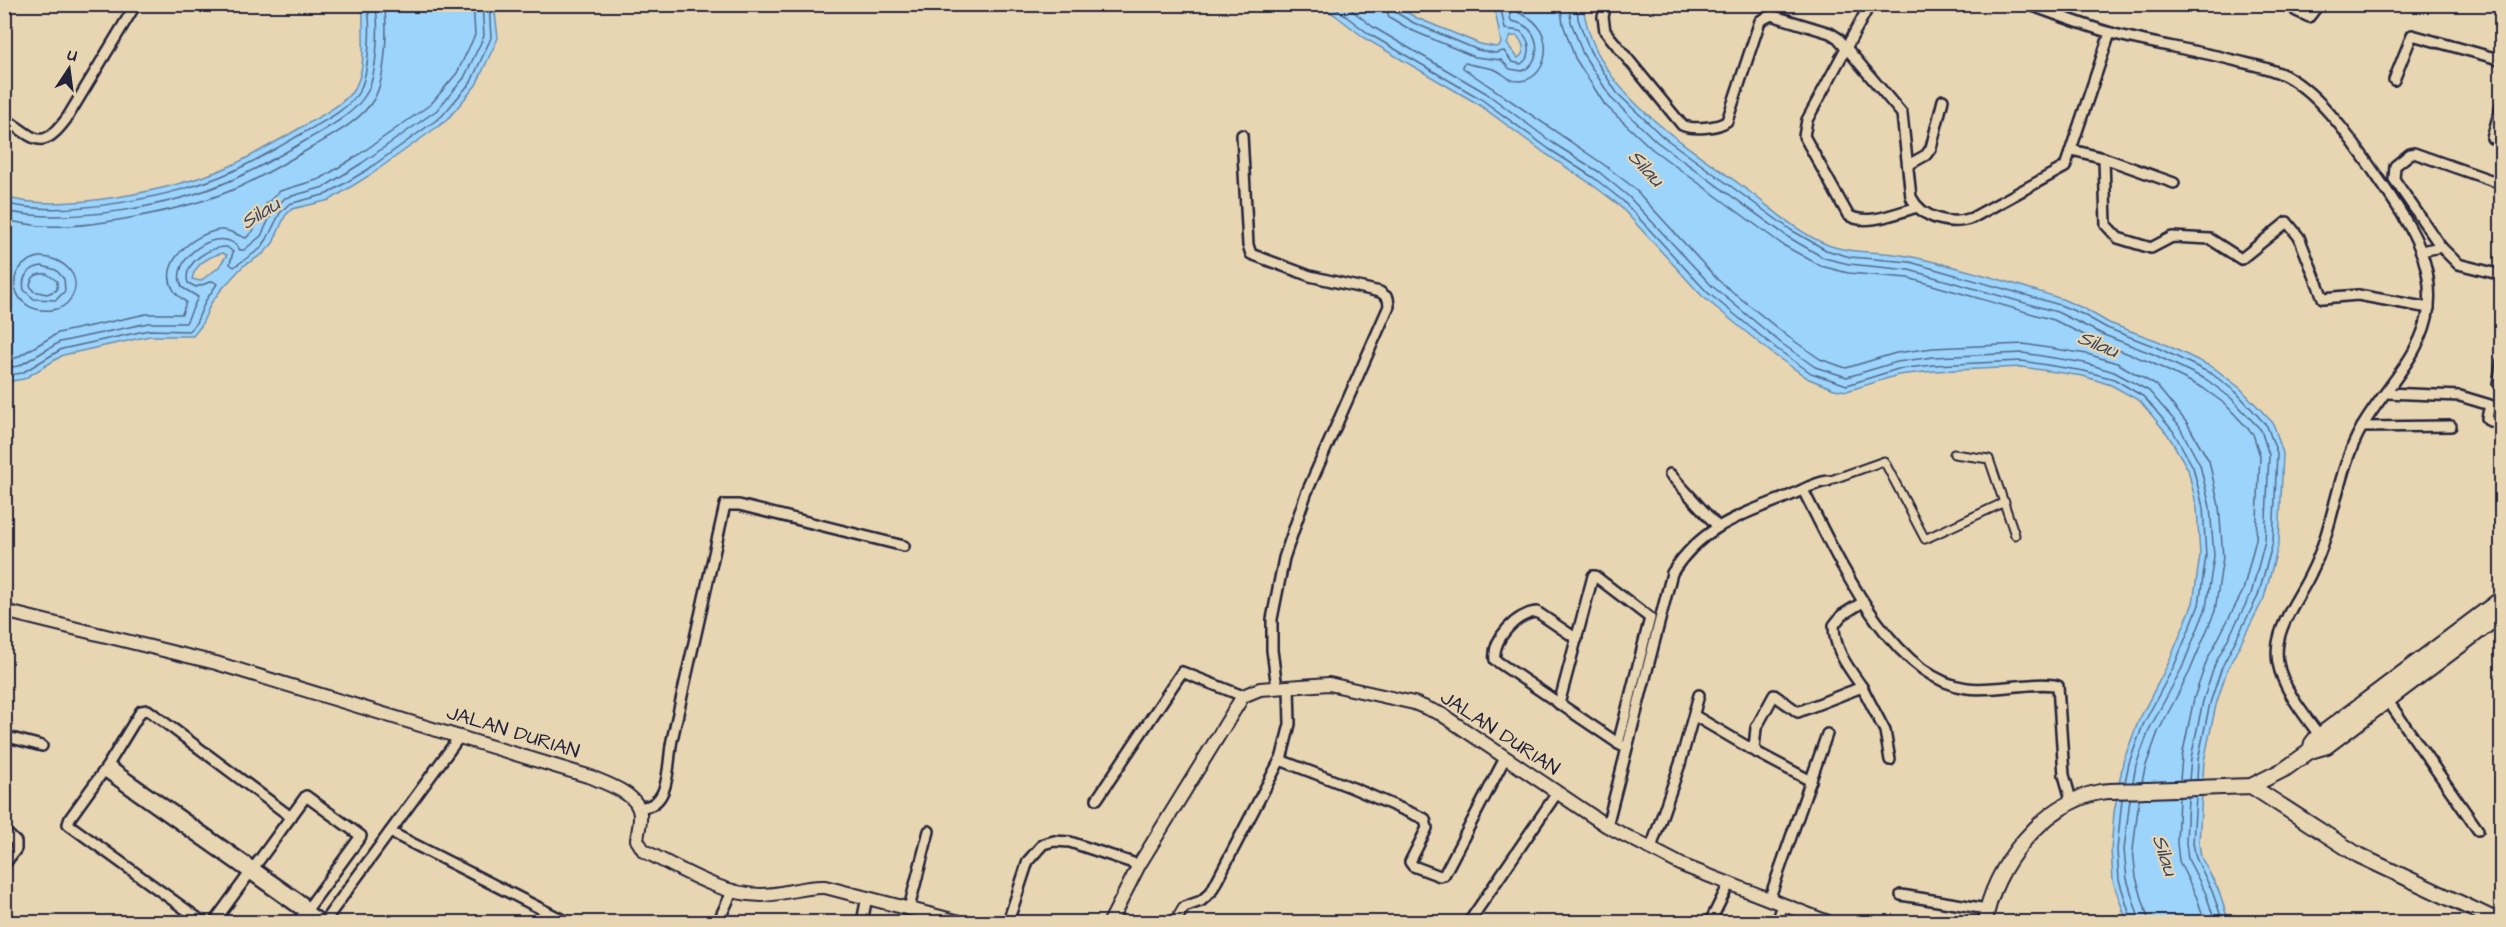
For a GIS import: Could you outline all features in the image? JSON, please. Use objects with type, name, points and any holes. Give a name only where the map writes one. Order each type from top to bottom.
[{"type":"main road","points":[[2390,694],[2502,598]]},
{"type":"main road","points":[[1986,916],[1998,879],[2010,858],[2046,819],[2072,803],[2099,792],[2251,786],[2285,770],[2310,752],[2312,743],[2323,740],[2502,614]]},
{"type":"main road","points":[[2251,786],[2358,855],[2500,922]]},
{"type":"street","points":[[4,118],[38,139],[47,140],[54,135],[67,118],[136,4]]},
{"type":"street","points":[[1606,4],[1603,17],[1605,31],[1682,125],[1688,128],[1720,125],[1726,121],[1760,21],[1767,15],[1830,33],[1838,38],[1902,114],[1911,198],[1918,207],[1931,216],[1947,221],[1965,220],[2065,167],[2110,33]]},
{"type":"street","points":[[1870,4],[1807,120],[1804,136],[1848,215],[1854,219],[1865,220],[1918,207]]},
{"type":"street","points":[[2028,4],[2110,33],[2209,53],[2269,69],[2301,85],[2359,150],[2405,217],[2421,251],[2429,283],[2426,326],[2416,346],[2362,427],[2340,480],[2321,551],[2284,623],[2278,642],[2278,662],[2282,678],[2323,740]]},
{"type":"street","points":[[2296,11],[2309,17],[2319,4]]},
{"type":"street","points":[[2394,80],[2412,34],[2502,60]]},
{"type":"street","points":[[1908,165],[1926,155],[1931,148],[1943,100]]},
{"type":"street","points":[[2492,138],[2502,103]]},
{"type":"street","points":[[1175,922],[1184,907],[1201,901],[1211,892],[1280,759],[1290,724],[1272,650],[1272,620],[1284,558],[1306,494],[1389,306],[1388,298],[1380,292],[1310,276],[1251,254],[1248,245],[1242,135]]},
{"type":"street","points":[[2072,150],[2104,158],[2174,183]]},
{"type":"street","points":[[2502,184],[2414,153],[2395,166],[2394,179],[2452,261],[2502,275]]},
{"type":"street","points":[[2104,158],[2106,225],[2118,238],[2151,248],[2172,237],[2210,239],[2241,259],[2287,222],[2299,237],[2324,298],[2358,295],[2429,308]]},
{"type":"street","points":[[2421,251],[2441,247]]},
{"type":"street","points":[[2498,384],[2502,361]]},
{"type":"street","points":[[2386,393],[2460,396],[2490,405],[2487,418],[2502,424]]},
{"type":"street","points":[[2362,427],[2451,426]]},
{"type":"street","points":[[1954,454],[1989,459],[2015,535]]},
{"type":"street","points":[[1622,747],[1672,573],[1683,556],[1698,541],[1731,518],[1884,461],[1925,539],[2005,502]]},
{"type":"street","points":[[1670,474],[1718,527]]},
{"type":"street","points":[[1803,490],[1863,602],[1906,656],[1936,680],[1967,688],[2007,688],[2050,684],[2058,686],[2064,776],[2072,803]]},
{"type":"street","points":[[904,546],[739,505],[725,505],[667,761],[667,784],[656,803],[647,808],[639,807],[637,840],[644,851],[733,890],[762,895],[814,886],[867,897],[960,922]]},
{"type":"street","points":[[1559,704],[1593,575],[1650,618],[1607,826]]},
{"type":"street","points":[[1863,602],[1842,615],[1834,625],[1834,641],[1840,656],[1862,687],[1885,731],[1890,760]]},
{"type":"street","name":"JALAN DURIAN","points":[[4,610],[216,663],[460,736],[591,777],[633,799],[639,807]]},
{"type":"street","points":[[1577,639],[1537,612],[1531,612],[1523,616],[1499,638],[1495,649],[1495,660],[1622,747]]},
{"type":"street","points":[[1096,799],[1182,672],[1243,696],[1139,866],[1110,922]]},
{"type":"street","name":"JALAN DURIAN","points":[[1243,696],[1260,689],[1329,684],[1414,703],[1441,714],[1607,826],[1684,866],[1827,922]]},
{"type":"street","points":[[1758,753],[1754,748],[1756,728],[1774,695],[1798,712],[1862,687]]},
{"type":"street","points":[[2390,694],[2478,830]]},
{"type":"street","points":[[1651,848],[1695,716],[1699,695]]},
{"type":"street","points":[[203,922],[70,826],[70,818],[106,768],[141,711],[145,710],[291,817]]},
{"type":"street","points":[[1695,716],[1811,781]]},
{"type":"street","points":[[1769,900],[1827,734]]},
{"type":"street","points":[[4,736],[42,747]]},
{"type":"street","points":[[106,768],[251,871],[298,908],[306,910],[324,922],[460,736]]},
{"type":"street","points":[[1280,759],[1425,819],[1427,828],[1410,862],[1413,866],[1440,876],[1444,875],[1505,758]]},
{"type":"street","points":[[1469,922],[1557,793]]},
{"type":"street","points":[[214,922],[306,796],[361,834],[298,922]]},
{"type":"street","points":[[4,831],[16,842],[16,849],[4,865]]},
{"type":"street","points":[[909,908],[929,831]]},
{"type":"street","points":[[390,832],[567,922]]},
{"type":"street","points":[[1008,922],[1028,861],[1043,844],[1054,841],[1070,842],[1139,866]]},
{"type":"street","points":[[1710,922],[1729,884]]},
{"type":"street","points":[[718,922],[733,890]]},
{"type":"street","points":[[1901,895],[1986,916]]},
{"type":"street","points":[[862,922],[867,897]]},
{"type":"street","points":[[1777,922],[1782,905]]},
{"type":"water","name":"Silau","points":[[494,4],[498,38],[476,85],[447,120],[370,175],[330,200],[292,209],[285,216],[273,243],[263,254],[243,266],[221,290],[193,336],[150,336],[63,355],[24,379],[5,382],[5,197],[28,202],[55,203],[117,197],[206,176],[255,154],[330,111],[355,88],[363,60],[361,5]],"holes":[[[222,253],[227,255],[218,268],[200,281],[192,279],[196,269],[203,262]]]},
{"type":"water","name":"Silau","points":[[1318,5],[1394,5],[1417,18],[1480,44],[1496,47],[1500,46],[1501,42],[1494,5],[1583,5],[1590,36],[1603,63],[1621,88],[1667,131],[1805,234],[1839,248],[1913,257],[1988,276],[2062,299],[2109,323],[2158,341],[2214,368],[2240,388],[2273,423],[2283,453],[2279,543],[2264,598],[2227,670],[2216,705],[2204,761],[2199,843],[2201,857],[2218,889],[2229,922],[2127,922],[2113,881],[2111,850],[2114,813],[2123,762],[2138,722],[2169,662],[2193,603],[2200,555],[2197,508],[2188,469],[2168,435],[2140,401],[2111,385],[2083,376],[2022,367],[1898,375],[1847,391],[1834,389],[1809,379],[1773,354],[1702,296],[1619,205],[1478,104],[1366,39]],"holes":[[[1511,36],[1517,36],[1523,48],[1518,58],[1507,44]]]}]
